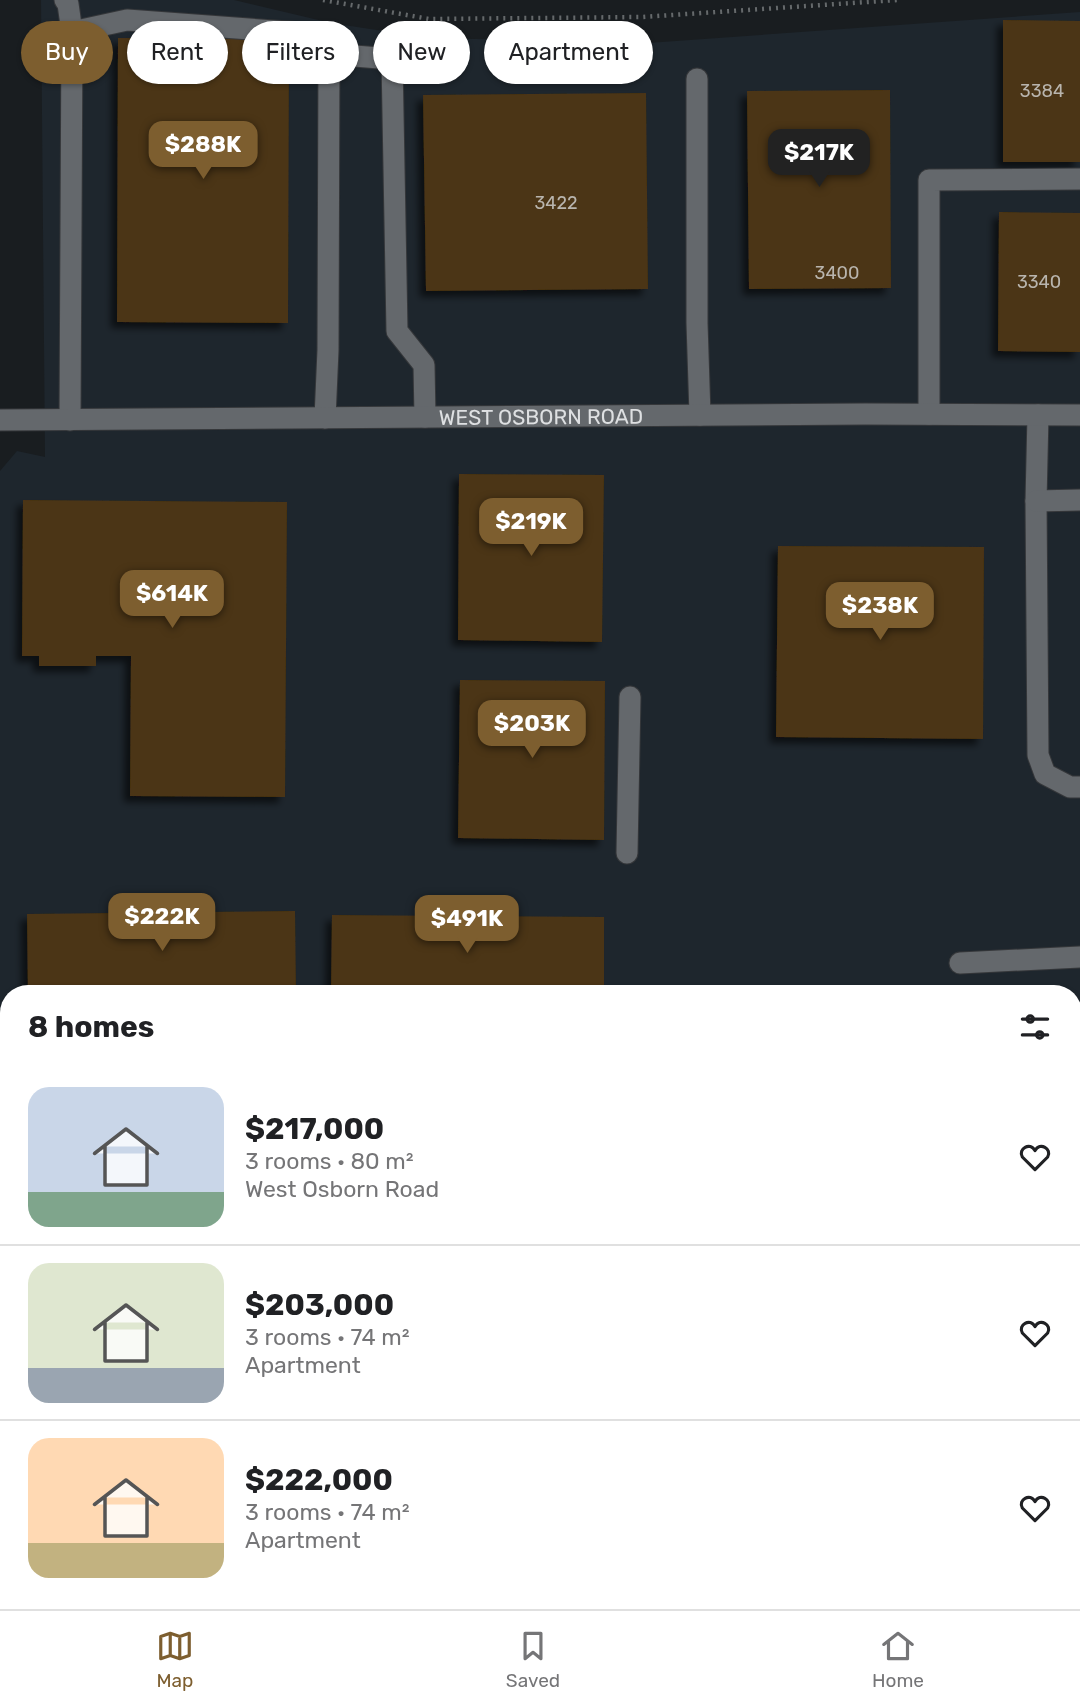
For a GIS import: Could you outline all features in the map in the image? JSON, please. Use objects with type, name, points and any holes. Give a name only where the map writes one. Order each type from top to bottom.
[{"type":"street","points":[[65,0],[70,21]]},
{"type":"street","points":[[113,23],[127,20],[242,28]]},
{"type":"street","points":[[359,56],[392,59],[397,331],[424,365],[425,417]]},
{"type":"street","points":[[697,79],[697,323],[700,415]]},
{"type":"street","points":[[70,420],[72,84]]},
{"type":"street","points":[[325,418],[328,350],[329,84]]},
{"type":"street","points":[[929,414],[929,180],[1080,179]]},
{"type":"street","points":[[1038,415],[1038,755],[1045,774],[1070,788],[1080,787]]},
{"type":"street","name":"WEST OSBORN ROAD","points":[[0,420],[1080,415]]},
{"type":"street","points":[[1036,501],[1080,500]]},
{"type":"street","points":[[627,853],[630,697]]},
{"type":"street","points":[[961,963],[1080,957]]},
{"type":"path","points":[[323,0],[429,19],[642,17],[897,0]]},
{"type":"shaded area","points":[[41,0],[234,0],[323,21],[242,21],[242,84],[359,84],[359,27],[373,29],[373,84],[470,84],[470,39],[484,39],[484,84],[653,84],[653,43],[1080,12],[1080,985],[0,985],[0,471],[17,451],[45,457],[42,84],[113,84],[113,21],[41,21]]},
{"type":"building","points":[[1003,20],[1080,21],[1080,162],[1003,162]]},
{"type":"building","points":[[118,38],[127,38],[127,84],[228,84],[228,39],[242,39],[242,84],[289,84],[288,323],[117,322]]},
{"type":"building","points":[[890,90],[891,288],[749,289],[747,91]]},
{"type":"building","points":[[646,93],[648,289],[426,291],[423,95]]},
{"type":"building","points":[[999,212],[1080,213],[1080,352],[998,351]]},
{"type":"building","points":[[459,474],[604,475],[602,642],[458,640]]},
{"type":"building","points":[[23,500],[287,502],[285,797],[130,796],[131,656],[96,656],[96,666],[39,666],[39,656],[22,656]]},
{"type":"building","points":[[778,546],[984,547],[983,739],[776,737]]},
{"type":"building","points":[[460,680],[605,681],[604,840],[458,838]]},
{"type":"building","points":[[295,911],[296,985],[28,985],[27,914]]},
{"type":"building","points":[[332,915],[604,917],[604,985],[331,985]]}]
